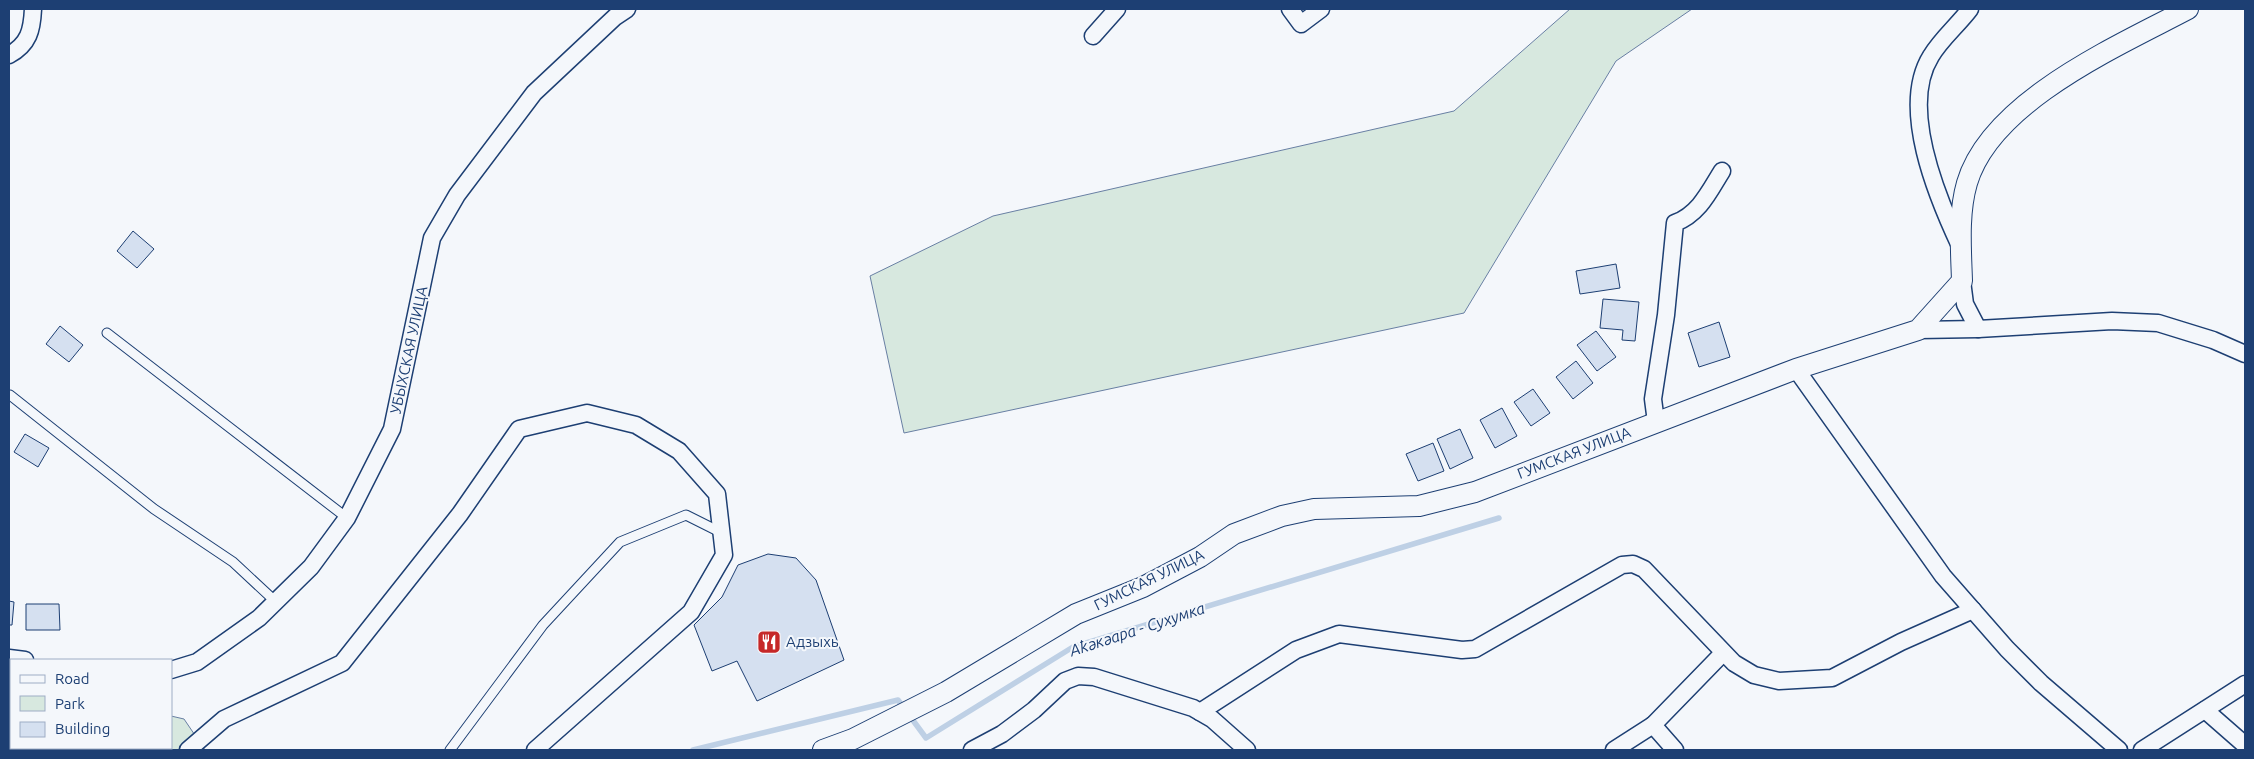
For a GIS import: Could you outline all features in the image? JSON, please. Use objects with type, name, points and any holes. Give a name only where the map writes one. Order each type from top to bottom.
[{"type":"street","points":[[9,55],[16,51],[32,32],[33,9]]},
{"type":"street","name":"УБЫХСКАЯ УЛИЦА","points":[[172,670],[197,662],[258,618],[311,567],[347,518],[392,429],[432,238],[457,195],[534,92],[615,17],[627,9]]},
{"type":"street","points":[[1093,36],[1117,9]]},
{"type":"street","points":[[1290,9],[1301,24],[1321,9]]},
{"type":"street","points":[[1961,247],[1945,214],[1934,182],[1921,131],[1918,100],[1930,56],[1970,9]]},
{"type":"street","points":[[1978,329],[1965,304],[1962,281],[1961,226],[1967,183],[1985,146],[2011,117],[2078,67],[2188,9]]},
{"type":"street","points":[[1656,422],[1653,399],[1666,315],[1675,223],[1688,218],[1701,205],[1722,171]]},
{"type":"street","points":[[1918,330],[1962,281]]},
{"type":"street","points":[[1918,330],[1978,329],[2112,320],[2158,323],[2213,340],[2245,354]]},
{"type":"street","name":"ГУМСКАЯ УЛИЦА","points":[[823,750],[853,739],[946,692],[1076,614],[1143,586],[1200,557],[1234,534],[1282,516],[1314,509],[1419,506],[1475,492],[1796,368],[1918,330]]},
{"type":"street","points":[[1796,368],[1943,576],[2042,684],[2119,750]]},
{"type":"street","points":[[188,750],[224,719],[342,663],[460,514],[520,429],[587,413],[636,425],[679,451],[717,494],[724,554],[691,612],[535,750]]},
{"type":"street","points":[[1200,712],[1296,650],[1339,634],[1462,650],[1476,649],[1622,565],[1633,564],[1644,568],[1734,663],[1754,675],[1779,681],[1832,678],[1901,642],[1973,610]]},
{"type":"street","points":[[1614,750],[1653,726],[1723,653]]},
{"type":"street","points":[[972,750],[1002,734],[1034,710],[1065,681],[1078,676],[1094,677],[1178,702],[1200,712],[1235,738],[1247,750]]},
{"type":"street","points":[[2142,750],[2245,684]]},
{"type":"street","points":[[2205,710],[2245,745]]},
{"type":"street","points":[[1653,726],[1675,750]]},
{"type":"lane","points":[[108,333],[347,518]]},
{"type":"lane","points":[[10,395],[154,509],[234,562],[276,602]]},
{"type":"lane","points":[[450,750],[543,626],[620,542],[686,515],[722,533]]},
{"type":"green space","points":[[1570,9],[1692,9],[1616,61],[1464,313],[904,433],[870,276],[993,216],[1454,111]]},
{"type":"green space","points":[[9,678],[10,749],[172,749],[172,716],[184,719],[205,750],[9,750]]},
{"type":"building","points":[[133,231],[154,249],[137,268],[117,251]]},
{"type":"building","points":[[1616,264],[1620,288],[1580,294],[1576,271]]},
{"type":"building","points":[[1603,299],[1639,302],[1635,341],[1622,340],[1623,330],[1600,328]]},
{"type":"building","points":[[1719,322],[1730,357],[1699,367],[1688,333]]},
{"type":"building","points":[[60,326],[83,345],[69,362],[46,344]]},
{"type":"building","points":[[1596,331],[1616,357],[1597,371],[1577,345]]},
{"type":"building","points":[[1576,361],[1593,383],[1573,399],[1556,377]]},
{"type":"building","points":[[1533,389],[1550,413],[1531,426],[1514,402]]},
{"type":"building","points":[[1502,408],[1517,436],[1495,448],[1480,420]]},
{"type":"building","points":[[1460,429],[1473,458],[1450,469],[1437,439]]},
{"type":"building","points":[[25,434],[49,448],[38,467],[14,452]]},
{"type":"building","points":[[1433,443],[1444,471],[1418,481],[1406,454]]},
{"type":"building","name":"Адзыхь","points":[[768,554],[796,558],[816,580],[844,660],[757,701],[737,661],[712,671],[694,625],[722,597],[738,565]]},
{"type":"building","points":[[9,601],[14,602],[12,625],[9,625]]},
{"type":"building","points":[[26,604],[59,604],[60,630],[26,630]]},
{"type":"building","points":[[9,698],[10,698],[10,722]]},
{"type":"waterway","name":"Аҟәкәара - Сухумка","points":[[693,750],[898,700],[926,738],[1073,647],[1499,518]]},
{"type":"place","name":"Адзыхь","points":[[769,642]]}]
